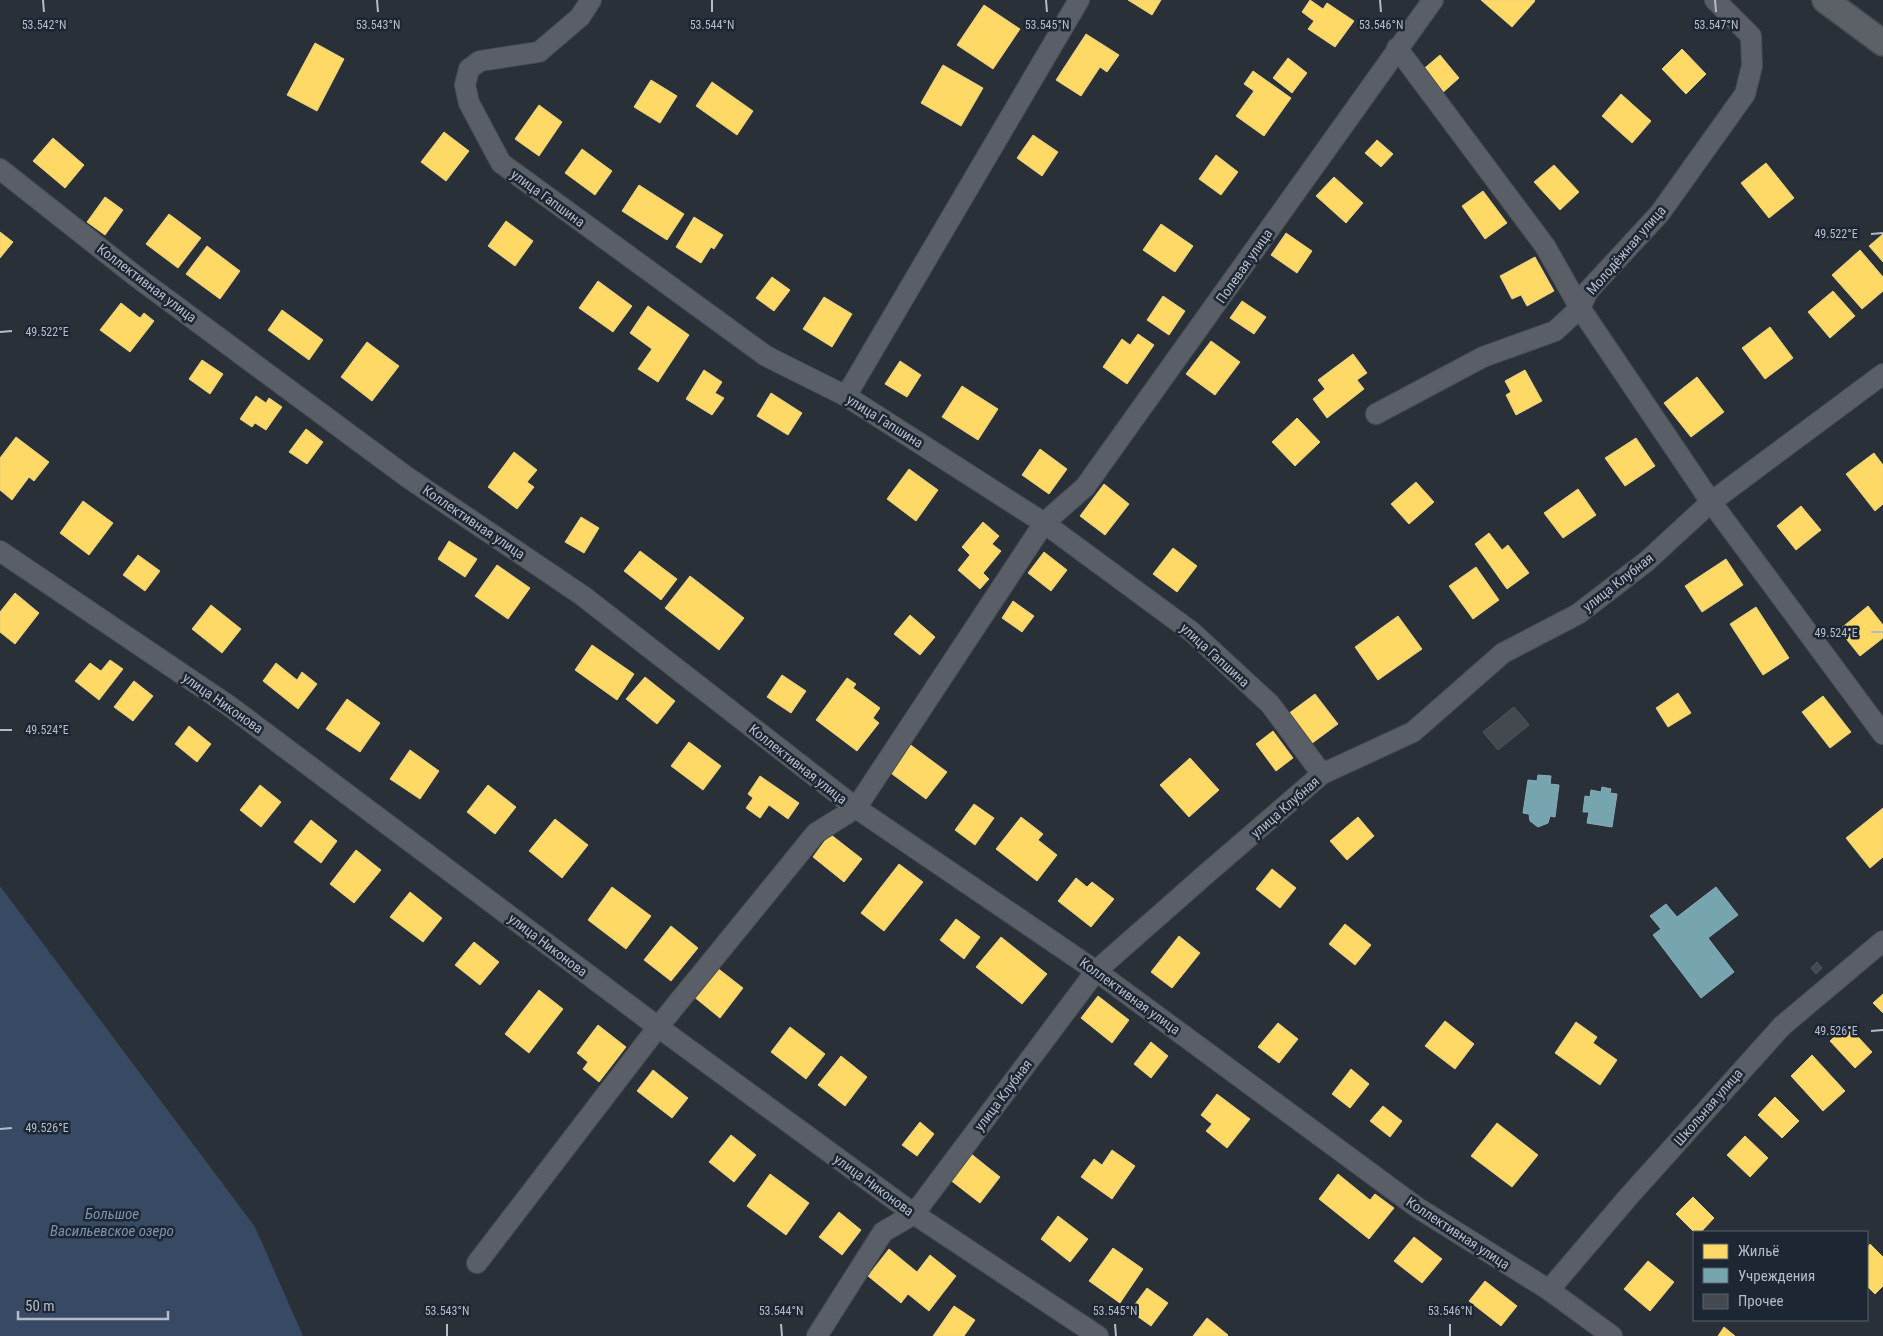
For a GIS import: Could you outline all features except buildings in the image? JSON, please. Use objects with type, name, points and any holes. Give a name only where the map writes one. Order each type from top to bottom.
[{"type":"main road","points":[[1825,0],[1883,43]]},
{"type":"street","name":"улица Гапшина","points":[[591,0],[580,17],[539,52],[480,61],[469,69],[465,84],[469,103],[501,164],[766,356],[846,396],[1044,523],[1192,632],[1270,704],[1322,774]]},
{"type":"street","points":[[846,396],[1079,0]]},
{"type":"street","name":"Полевая улица","points":[[856,808],[1044,523],[1085,487],[1433,0]]},
{"type":"street","name":"Молодёжная улица","points":[[1376,414],[1483,356],[1555,331],[1580,308],[1588,291],[1660,213],[1745,94],[1752,66],[1752,36],[1714,0]]},
{"type":"street","points":[[1397,48],[1545,246],[1580,308],[1711,502],[1883,734]]},
{"type":"street","name":"Коллективная улица","points":[[0,170],[138,278],[407,477],[583,596],[856,808],[1096,971],[1418,1208],[1549,1290],[1612,1336]]},
{"type":"street","name":"улица Клубная","points":[[817,1336],[883,1232],[914,1214],[1096,971],[1322,774],[1412,732],[1503,653],[1578,614],[1647,561],[1711,502],[1883,374]]},
{"type":"street","name":"улица Никонова","points":[[0,551],[228,705],[658,1027],[914,1214],[1098,1336]]},
{"type":"street","points":[[477,1264],[658,1027],[816,833],[856,808]]},
{"type":"street","name":"Школьная улица","points":[[1549,1290],[1630,1195],[1776,1032],[1883,941]]},
{"type":"water","name":"Большое Васильевское озеро","points":[[0,886],[255,1227],[303,1336],[0,1336]]}]
